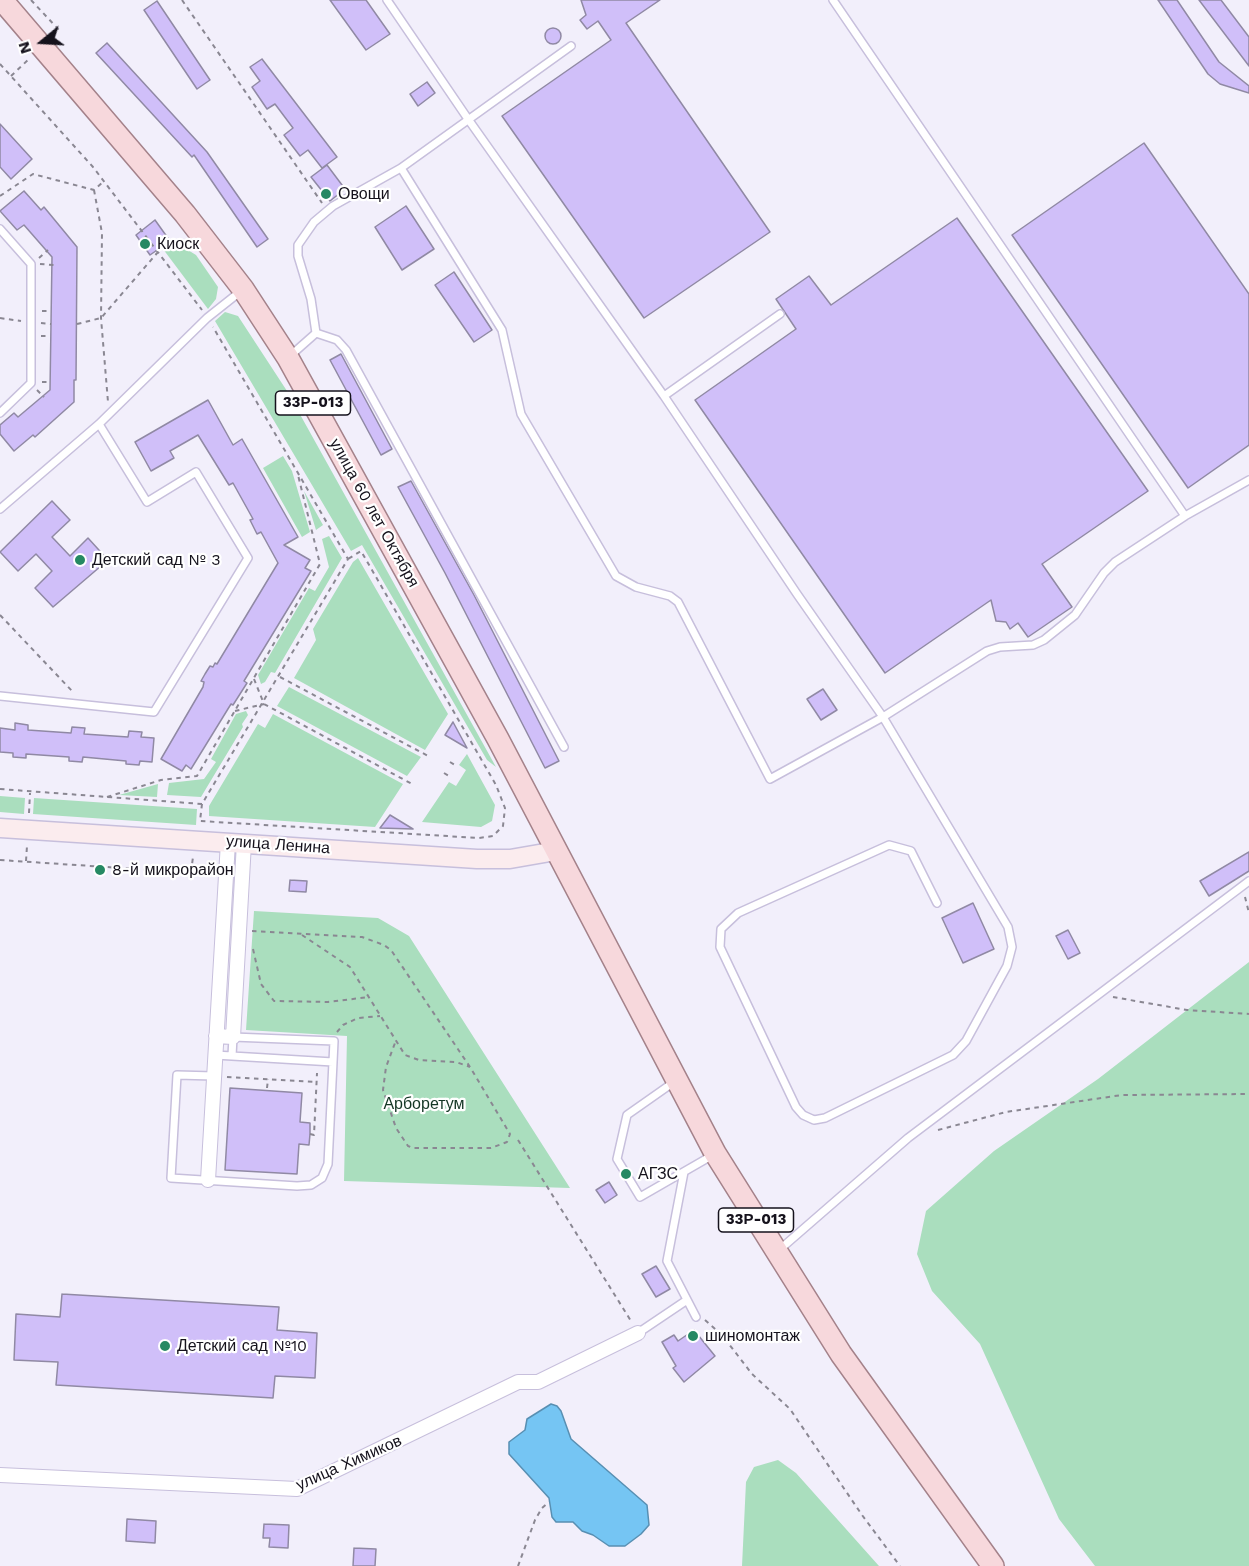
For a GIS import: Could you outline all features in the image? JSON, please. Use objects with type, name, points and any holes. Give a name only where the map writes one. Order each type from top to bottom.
[{"type":"main road","name":"улица 60 лет Октября","points":[[2,0],[186,214],[243,289],[288,358],[493,728],[556,851]]},
{"type":"main road","name":"улица Ленина","points":[[0,828],[510,860],[556,851]]},
{"type":"main road","name":"33Р-013","points":[[556,851],[675,1081],[715,1153],[841,1354],[993,1566]]},
{"type":"street","points":[[216,1036],[233,1037],[239,931],[236,842]]},
{"type":"street","points":[[208,1180],[220,1073],[215,1055],[216,1036],[236,842]]},
{"type":"street","name":"улица Химиков","points":[[0,1475],[297,1489],[518,1382],[538,1382],[638,1334]]},
{"type":"lane","points":[[387,0],[468,119],[664,396],[883,717],[1008,927],[1012,947],[1007,966],[966,1041],[953,1055],[825,1118],[814,1120],[803,1115],[796,1107],[720,947],[721,929],[738,913],[889,845],[911,851],[937,903]]},
{"type":"lane","points":[[833,0],[1185,516]]},
{"type":"lane","points":[[316,333],[298,245],[304,233],[327,210],[402,168],[572,46]]},
{"type":"lane","points":[[402,168],[502,330],[521,414],[616,576],[636,587],[670,596],[678,602],[770,779],[883,717],[987,651],[1000,647],[1033,645],[1058,630],[1075,615],[1104,573],[1115,562],[1185,516],[1249,480]]},
{"type":"lane","points":[[0,229],[32,264],[31,383],[0,413]]},
{"type":"lane","points":[[1,507],[99,424],[207,318],[243,289]]},
{"type":"lane","points":[[664,396],[780,314]]},
{"type":"lane","points":[[288,358],[316,333]]},
{"type":"lane","points":[[316,333],[337,340],[346,350],[564,747]]},
{"type":"lane","points":[[0,696],[154,712],[248,558],[196,472],[147,502],[99,424]]},
{"type":"lane","points":[[777,1252],[908,1138],[1095,994],[1246,883]]},
{"type":"lane","points":[[220,1073],[177,1075],[171,1178],[297,1186],[310,1185],[322,1178],[328,1164],[334,1041],[233,1037],[232,1056]]},
{"type":"lane","points":[[215,1055],[333,1062]]},
{"type":"lane","points":[[675,1081],[627,1115],[617,1159],[640,1197],[715,1153]]},
{"type":"lane","points":[[684,1172],[667,1261],[696,1317]]},
{"type":"lane","points":[[638,1334],[687,1300]]},
{"type":"path","points":[[182,0],[327,210]]},
{"type":"path","points":[[0,196],[33,174],[94,190]]},
{"type":"path","points":[[94,190],[104,181]]},
{"type":"path","points":[[94,190],[102,233],[101,318],[108,414]]},
{"type":"path","points":[[77,324],[101,318],[158,252]]},
{"type":"path","points":[[105,798],[161,780],[197,776],[320,564],[298,472]]},
{"type":"path","points":[[202,804],[200,821],[479,838],[493,836],[501,830],[505,821],[505,808],[488,770],[362,551],[348,559]]},
{"type":"path","points":[[0,615],[86,705]]},
{"type":"path","points":[[280,676],[430,757]]},
{"type":"path","points":[[254,678],[264,704],[412,784]]},
{"type":"path","points":[[235,711],[264,704]]},
{"type":"path","points":[[450,762],[455,765]]},
{"type":"path","points":[[444,773],[449,776]]},
{"type":"path","points":[[0,789],[53,795]]},
{"type":"path","points":[[0,860],[191,872]]},
{"type":"path","points":[[1246,883],[1249,913]]},
{"type":"path","points":[[239,931],[362,937],[384,945],[396,955],[470,1067],[510,1134],[507,1142],[491,1148],[413,1148],[403,1141],[382,1090],[386,1067],[395,1043]]},
{"type":"path","points":[[254,931],[256,970],[265,992],[274,1001],[328,1002],[369,997]]},
{"type":"path","points":[[300,934],[350,967],[395,1043],[410,1059],[463,1063],[470,1067]]},
{"type":"path","points":[[1095,994],[1187,1010],[1249,1014]]},
{"type":"path","points":[[334,1041],[338,1030],[349,1021],[380,1016]]},
{"type":"path","points":[[310,1134],[314,1135],[318,1061]]},
{"type":"path","points":[[220,1073],[224,1077],[317,1082]]},
{"type":"path","points":[[267,1079],[267,1088]]},
{"type":"path","points":[[908,1138],[1006,1112],[1122,1095],[1249,1094]]},
{"type":"path","points":[[518,1140],[638,1334]]},
{"type":"path","points":[[696,1317],[705,1320],[722,1335],[752,1374],[790,1409],[862,1515],[900,1566]]},
{"type":"path","points":[[518,1566],[535,1520],[542,1508],[549,1502]]},
{"type":"green space","points":[[173,241],[196,255],[218,287],[216,299],[208,309],[163,249]]},
{"type":"green space","points":[[225,312],[238,316],[287,391],[496,767],[487,760],[362,545],[351,551],[215,321]]},
{"type":"green space","points":[[283,456],[292,471],[310,532],[302,537],[263,468]]},
{"type":"green space","points":[[304,491],[323,525],[316,530]]},
{"type":"green space","points":[[329,536],[342,558],[275,673],[271,672],[261,684],[258,675],[309,588],[315,591],[329,567],[322,539]]},
{"type":"green space","points":[[358,558],[448,714],[425,750],[294,678],[316,640],[313,629],[353,562]]},
{"type":"green space","points":[[289,687],[421,757],[407,776],[277,706]]},
{"type":"green space","points":[[246,711],[248,715],[242,724],[243,727],[201,797],[167,795],[169,783],[204,779],[216,762],[211,759],[236,714]]},
{"type":"green space","points":[[273,714],[403,784],[375,827],[209,816],[209,806],[258,724],[265,728]]},
{"type":"green space","points":[[467,754],[495,805],[492,821],[481,827],[422,822],[449,782],[456,786],[466,770],[459,765]]},
{"type":"green space","points":[[158,784],[157,797],[119,795]]},
{"type":"green space","points":[[0,796],[25,798],[24,814],[0,812]]},
{"type":"green space","points":[[34,798],[197,809],[196,825],[33,814]]},
{"type":"green space","name":"Арборетум","points":[[254,911],[378,918],[409,936],[570,1188],[344,1181],[347,1036],[246,1030]]},
{"type":"green space","points":[[1249,962],[1249,1566],[1095,1566],[1059,1519],[980,1344],[932,1291],[917,1254],[926,1211],[994,1151],[1098,1079]]},
{"type":"green space","points":[[778,1460],[796,1473],[879,1566],[742,1566],[746,1482],[754,1467]]},
{"type":"water","points":[[551,1404],[557,1406],[561,1411],[571,1439],[647,1505],[649,1525],[625,1546],[609,1546],[593,1535],[582,1531],[573,1522],[556,1522],[552,1517],[549,1498],[509,1454],[509,1442],[525,1430],[527,1419]]},
{"type":"building","points":[[330,0],[366,0],[390,34],[366,50]]},
{"type":"building","points":[[581,0],[660,0],[626,23],[770,232],[644,318],[502,116],[611,40],[598,21],[587,29],[580,20],[586,15]]},
{"type":"building","points":[[1158,0],[1177,0],[1219,62],[1249,86],[1249,93],[1220,84],[1208,74]]},
{"type":"building","points":[[1199,0],[1221,0],[1249,37],[1249,66]]},
{"type":"building","points":[[157,1],[210,80],[197,89],[144,10]]},
{"type":"building","points":[[553,28],[559,30],[561,36],[559,42],[553,44],[547,42],[545,36],[547,30]]},
{"type":"building","points":[[107,43],[207,152],[268,239],[257,247],[194,155],[192,157],[96,53]]},
{"type":"building","points":[[262,59],[337,157],[322,168],[308,150],[300,156],[284,135],[293,128],[275,104],[267,109],[252,87],[260,81],[250,67]]},
{"type":"building","points":[[427,82],[435,93],[418,106],[410,94]]},
{"type":"building","points":[[0,124],[32,159],[11,179],[0,167]]},
{"type":"building","points":[[1144,143],[1249,294],[1249,445],[1188,488],[1012,235]]},
{"type":"building","points":[[327,165],[345,189],[330,201],[311,177]]},
{"type":"building","points":[[24,191],[41,210],[44,207],[77,247],[76,380],[74,380],[74,402],[35,437],[33,435],[14,451],[0,434],[0,425],[14,413],[18,417],[50,390],[52,257],[24,225],[17,230],[0,211]]},
{"type":"building","points":[[406,206],[434,249],[402,270],[375,227]]},
{"type":"building","points":[[957,218],[1148,491],[1042,564],[1072,607],[1028,637],[1018,623],[1010,629],[1006,622],[996,621],[991,600],[885,673],[695,400],[796,329],[776,299],[809,276],[831,305]]},
{"type":"building","points":[[155,220],[170,241],[150,255],[136,235]]},
{"type":"building","points":[[454,272],[492,330],[474,342],[435,285]]},
{"type":"building","points":[[341,354],[392,449],[381,455],[330,360]]},
{"type":"building","points":[[208,400],[233,445],[242,439],[298,537],[284,545],[310,560],[305,568],[311,571],[244,681],[247,683],[233,705],[231,704],[191,769],[186,765],[182,771],[161,759],[203,687],[204,682],[201,681],[205,674],[210,666],[217,664],[278,563],[261,532],[257,534],[250,520],[253,519],[233,483],[229,485],[198,435],[170,451],[174,458],[151,471],[135,442]]},
{"type":"building","points":[[411,481],[474,595],[559,761],[545,768],[398,487]]},
{"type":"building","points":[[52,501],[70,520],[52,537],[70,556],[88,538],[108,560],[53,607],[35,588],[52,571],[36,554],[18,571],[0,552]]},
{"type":"building","points":[[823,689],[837,710],[821,720],[807,699]]},
{"type":"building","points":[[453,722],[467,748],[445,735]]},
{"type":"building","points":[[15,723],[28,725],[28,730],[71,733],[72,727],[85,728],[84,734],[128,737],[129,731],[142,732],[141,737],[154,738],[152,762],[140,761],[139,765],[126,764],[126,761],[83,757],[82,762],[69,761],[69,757],[26,754],[26,758],[13,757],[13,753],[0,752],[0,728],[15,730]]},
{"type":"building","points":[[390,815],[413,829],[380,828]]},
{"type":"building","points":[[1249,852],[1249,871],[1209,896],[1200,881]]},
{"type":"building","points":[[290,880],[307,881],[306,892],[289,891]]},
{"type":"building","points":[[973,903],[994,949],[963,963],[942,918]]},
{"type":"building","points":[[1068,930],[1080,953],[1068,959],[1056,936]]},
{"type":"building","points":[[230,1088],[302,1093],[300,1122],[310,1123],[310,1134],[309,1145],[299,1144],[297,1174],[225,1170]]},
{"type":"building","points":[[609,1182],[617,1195],[605,1203],[596,1190]]},
{"type":"building","points":[[656,1266],[670,1289],[656,1297],[642,1274]]},
{"type":"building","name":"Детский сад №10","points":[[62,1294],[279,1307],[277,1330],[317,1333],[315,1378],[275,1376],[273,1398],[56,1385],[58,1362],[14,1360],[16,1314],[60,1317]]},
{"type":"building","points":[[694,1330],[715,1356],[684,1382],[673,1368],[676,1366],[662,1342],[674,1335],[678,1341]]},
{"type":"building","points":[[127,1519],[156,1521],[155,1543],[126,1541]]},
{"type":"building","points":[[264,1524],[289,1525],[288,1548],[269,1547],[270,1538],[263,1538]]},
{"type":"building","points":[[354,1548],[376,1549],[375,1566],[353,1566]]},
{"type":"place","name":"Овощи","points":[[326,194]]},
{"type":"place","name":"Киоск","points":[[145,244]]},
{"type":"place","name":"Детский сад № 3","points":[[80,560]]},
{"type":"place","name":"8-й микрорайон","points":[[100,870]]},
{"type":"place","name":"АГЗС","points":[[626,1174]]},
{"type":"place","name":"шиномонтаж","points":[[693,1336]]},
{"type":"place","name":"Детский сад №10","points":[[165,1346]]}]
